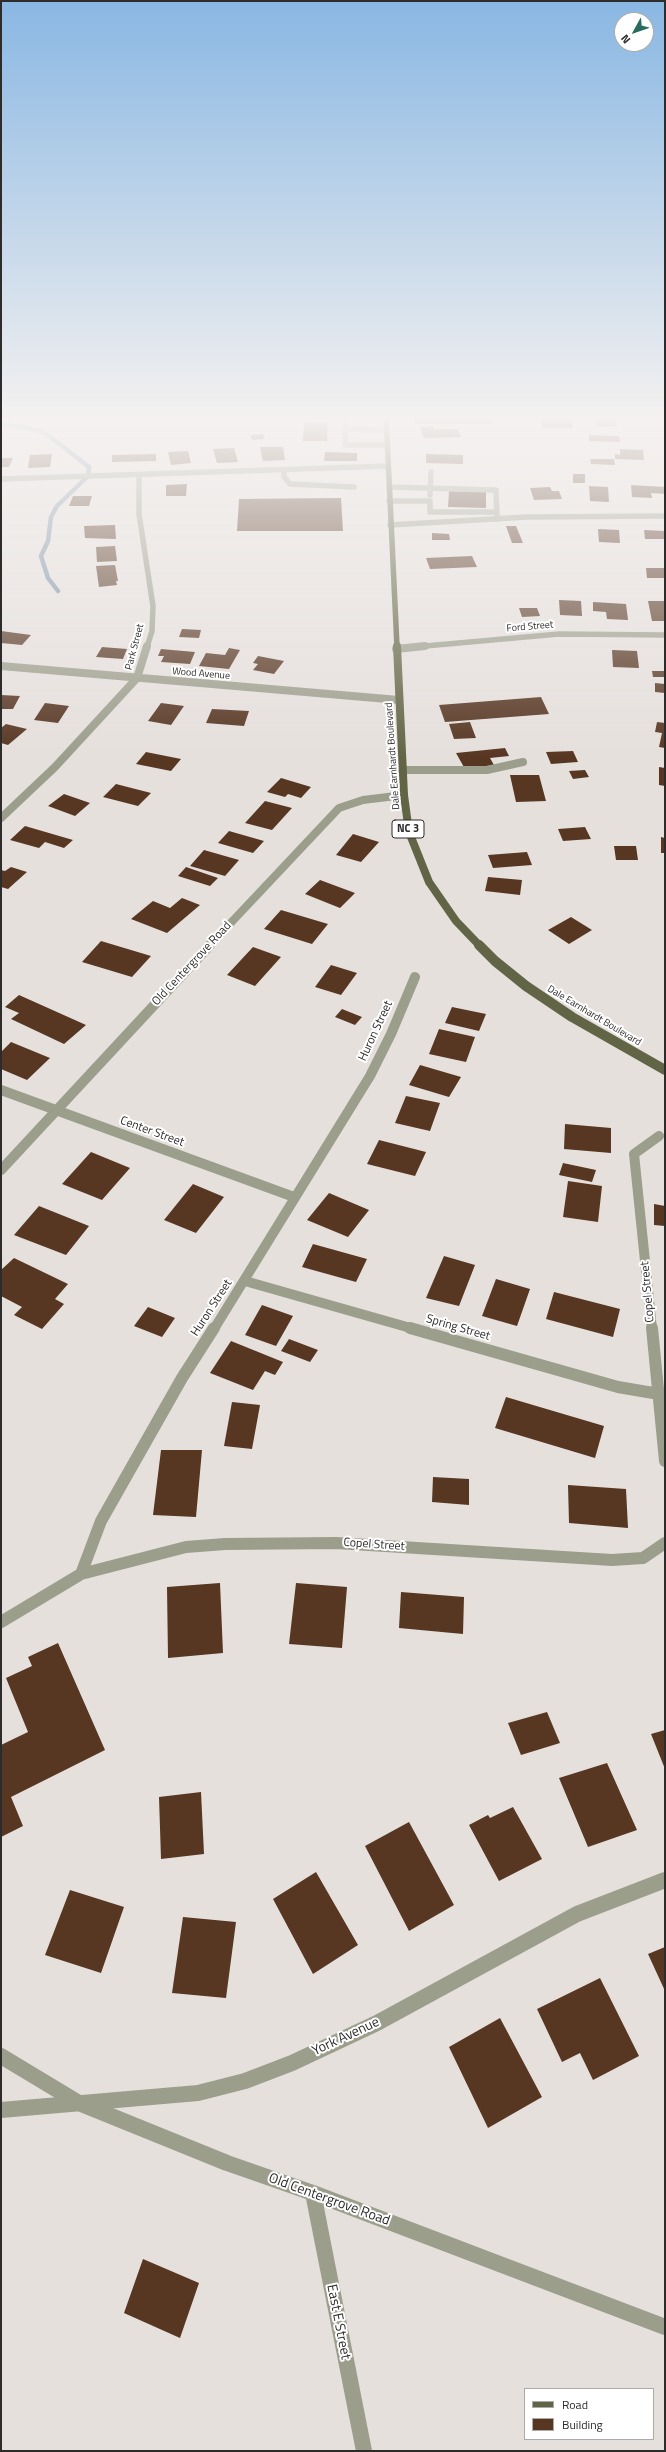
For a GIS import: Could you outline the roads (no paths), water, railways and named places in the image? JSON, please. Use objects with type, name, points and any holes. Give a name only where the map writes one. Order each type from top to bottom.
[{"type":"main road","name":"Dale Earnhardt Boulevard","points":[[390,528],[404,795],[409,832],[415,851],[429,882],[456,921],[495,961],[526,986],[572,1017],[665,1070]]},
{"type":"street","name":"Park Street","points":[[1,818],[55,767],[137,678],[152,631],[153,606],[140,528]]},
{"type":"street","name":"Ford Street","points":[[396,649],[559,634],[665,636]]},
{"type":"street","name":"Wood Avenue","points":[[1,666],[399,700]]},
{"type":"street","points":[[402,770],[487,770],[523,762]]},
{"type":"street","name":"Old Centergrove Road","points":[[1,1170],[331,815],[339,808],[362,800],[404,795]]},
{"type":"street","name":"Huron Street","points":[[81,1574],[105,1514],[182,1378],[246,1281],[294,1197],[370,1076],[391,1034],[415,977]]},
{"type":"street","name":"Center Street","points":[[1,1090],[294,1197]]},
{"type":"street","name":"Copel Street","points":[[659,1136],[634,1154],[661,1395],[665,1461]]},
{"type":"street","name":"Spring Street","points":[[246,1281],[618,1387],[661,1395]]},
{"type":"street","name":"Copel Street","points":[[81,1574],[186,1547],[225,1544],[336,1543],[612,1560],[643,1558],[665,1543]]},
{"type":"street","points":[[1,1622],[81,1574]]},
{"type":"street","name":"York Avenue","points":[[1,2110],[198,2092],[245,2081],[292,2063],[377,2023],[577,1914],[665,1880]]},
{"type":"street","name":"Old Centergrove Road","points":[[1,2056],[79,2103],[227,2163],[313,2193],[665,2327]]},
{"type":"street","name":"East E Street","points":[[313,2193],[364,2451]]},
{"type":"waterway","points":[[50,528],[48,541],[41,556],[48,578],[58,591]]}]
